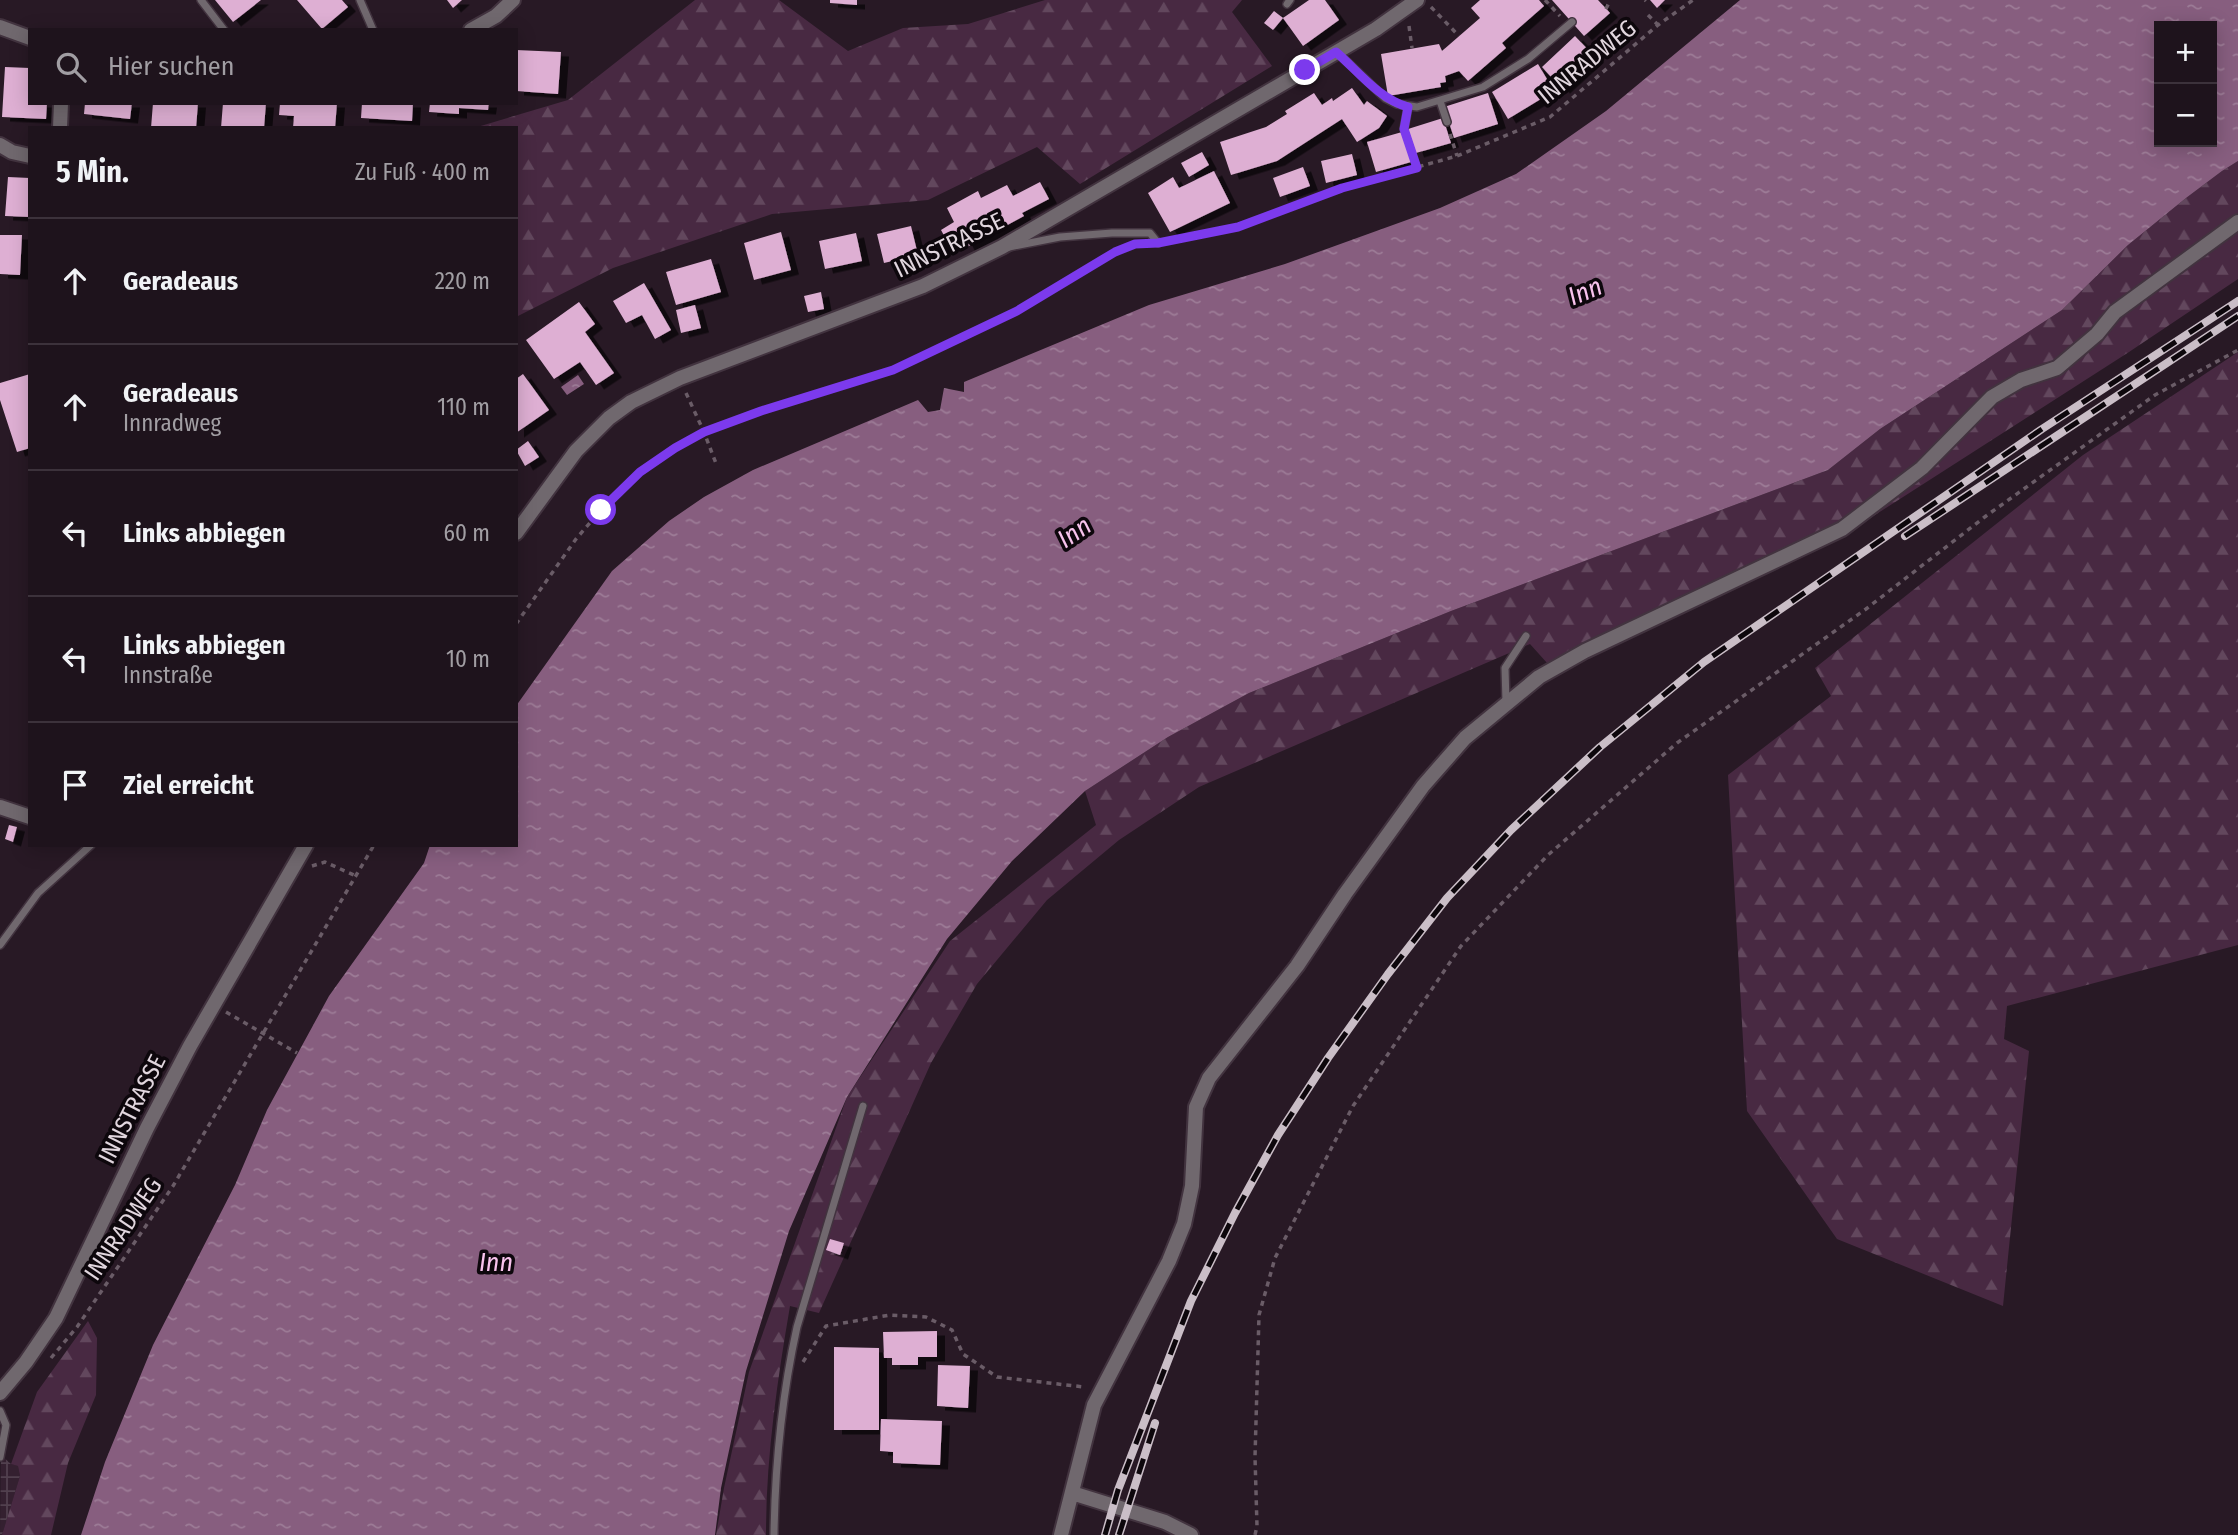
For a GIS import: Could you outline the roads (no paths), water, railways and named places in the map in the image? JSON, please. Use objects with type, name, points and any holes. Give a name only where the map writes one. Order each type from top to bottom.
[{"type":"street","points":[[475,28],[496,16],[513,0]]},
{"type":"street","name":"INNSTRASSE","points":[[518,530],[576,451],[608,418],[631,402],[680,378],[923,286],[1002,247],[1336,52],[1412,4]]},
{"type":"street","points":[[0,27],[28,37]]},
{"type":"street","points":[[60,126],[61,105]]},
{"type":"street","points":[[0,145],[12,152],[28,156]]},
{"type":"street","points":[[1061,1535],[1094,1405],[1163,1272],[1184,1224],[1192,1186],[1196,1107],[1209,1078],[1297,966],[1423,786],[1465,738],[1539,677],[1585,652],[1842,530],[1922,468],[1992,397],[2021,380],[2057,368],[2097,334],[2115,312],[2238,222]]},
{"type":"street","points":[[0,807],[28,816]]},
{"type":"street","name":"INNSTRASSE","points":[[0,1393],[26,1362],[56,1318],[147,1128],[305,847]]},
{"type":"street","points":[[1072,1493],[1165,1522],[1191,1535]]},
{"type":"lane","points":[[201,0],[222,28]]},
{"type":"lane","points":[[360,0],[372,28]]},
{"type":"lane","points":[[1336,52],[1385,97],[1396,104],[1417,107],[1483,87],[1528,59],[1570,24]]},
{"type":"lane","points":[[1440,101],[1447,122]]},
{"type":"lane","points":[[1404,129],[1408,107]]},
{"type":"lane","points":[[1002,247],[1060,237],[1112,233],[1150,233],[1158,243]]},
{"type":"lane","points":[[1507,703],[1505,668],[1526,636]]},
{"type":"lane","points":[[0,945],[38,893],[89,847]]},
{"type":"lane","points":[[774,1535],[775,1465],[797,1327],[863,1106]]},
{"type":"lane","points":[[0,1411],[6,1425],[0,1457]]},
{"type":"water","name":"Inn","points":[[1740,0],[2238,0],[2238,161],[2186,198],[2128,245],[2062,310],[1880,429],[1828,470],[1451,611],[1249,693],[1168,737],[1085,791],[1012,861],[947,939],[847,1097],[789,1231],[746,1371],[721,1488],[715,1535],[81,1535],[105,1462],[153,1345],[235,1185],[267,1110],[329,996],[424,863],[429,847],[518,847],[518,703],[612,571],[669,521],[704,497],[753,470],[918,400],[928,412],[940,410],[944,388],[964,392],[964,382],[1149,305],[1285,264],[1440,208],[1516,174],[1606,111]]},
{"type":"water","points":[[578,375],[584,384],[567,395],[561,387]]},
{"type":"railway","points":[[1105,1535],[1118,1490],[1191,1301],[1235,1213],[1278,1135],[1328,1058],[1447,898],[1511,830],[1600,747],[1704,662],[2042,429],[2238,301]]},
{"type":"railway","points":[[1905,536],[2238,316]]},
{"type":"railway","points":[[1119,1535],[1155,1423]]}]
